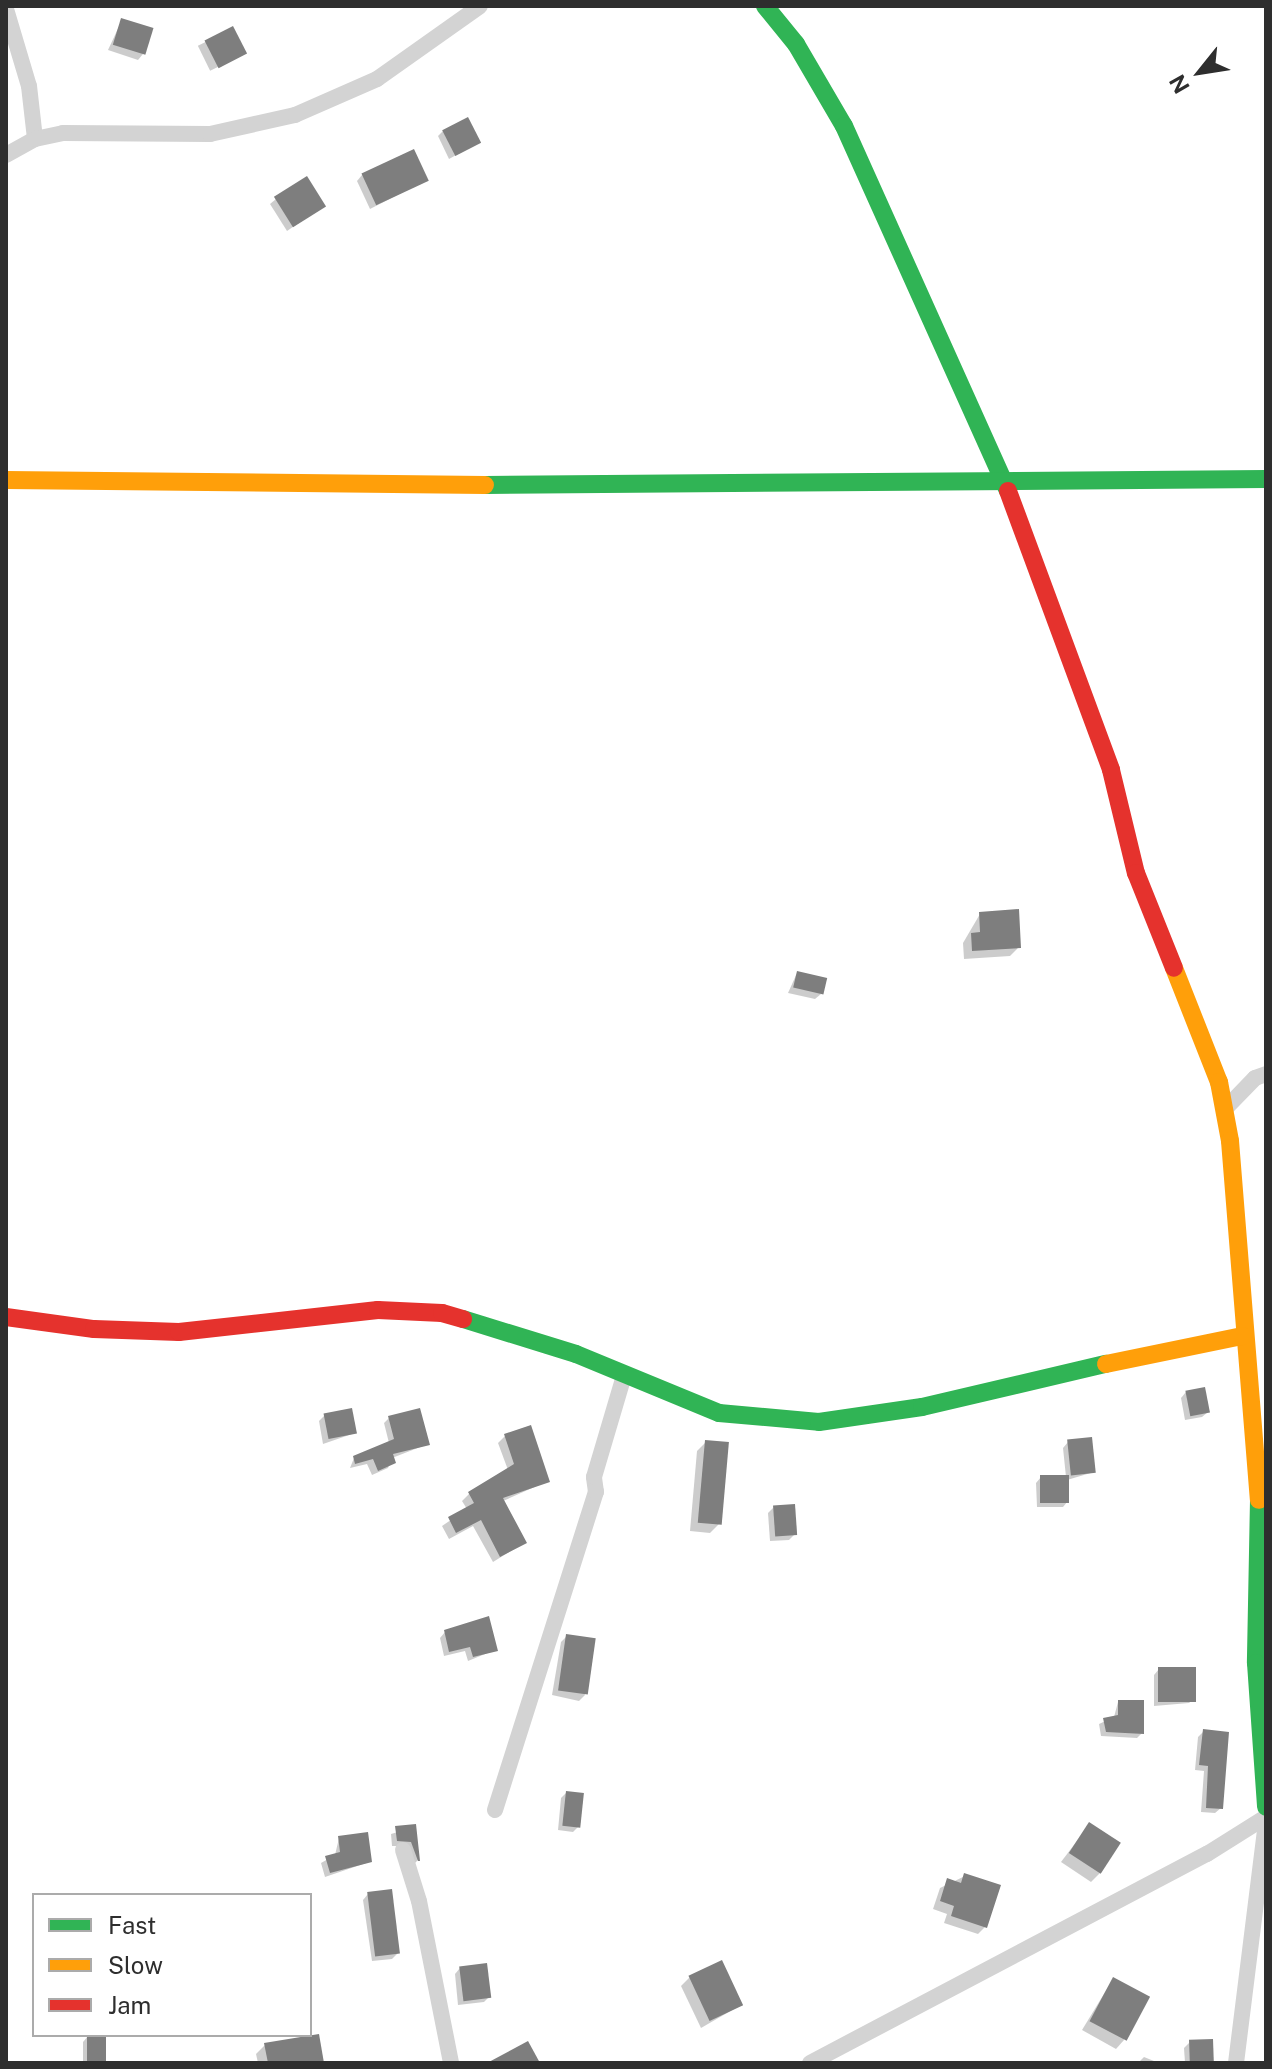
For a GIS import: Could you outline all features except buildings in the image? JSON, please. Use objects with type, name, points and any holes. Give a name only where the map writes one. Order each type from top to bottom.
[{"type":"street","points":[[6,155],[35,139],[124,131],[210,134],[295,115],[377,79],[480,6]]},
{"type":"street","points":[[765,6],[796,44],[844,126],[1006,484],[1111,770],[1136,873],[1225,1109],[1242,1336],[1258,1399],[1260,1517],[1256,1663],[1266,1807]]},
{"type":"street","points":[[6,9],[29,86],[35,139]]},
{"type":"street","points":[[6,480],[653,487],[1266,479]]},
{"type":"street","points":[[1225,1109],[1255,1078],[1266,1074]]},
{"type":"street","points":[[6,1317],[179,1332],[418,1310],[576,1354],[719,1413],[819,1422],[922,1407],[1024,1380],[1242,1336]]},
{"type":"street","points":[[495,1810],[596,1492],[594,1477],[624,1376]]},
{"type":"street","points":[[810,2063],[1207,1854],[1266,1819]]},
{"type":"street","points":[[1236,2063],[1266,1819]]},
{"type":"street","points":[[403,1850],[419,1901],[451,2063]]},
{"type":"traffic: fast","points":[[765,6],[796,44],[844,126],[1008,491]]},
{"type":"traffic: fast","points":[[485,485],[1266,479]]},
{"type":"traffic: fast","points":[[463,1319],[576,1354],[719,1413],[819,1422],[922,1407],[1106,1364]]},
{"type":"traffic: fast","points":[[1259,1500],[1256,1663],[1266,1807]]},
{"type":"traffic: slow","points":[[6,480],[485,485]]},
{"type":"traffic: slow","points":[[1174,968],[1219,1082],[1230,1141],[1259,1500]]},
{"type":"traffic: slow","points":[[1106,1364],[1242,1336]]},
{"type":"traffic: jam","points":[[1008,491],[1111,770],[1136,873],[1174,968]]},
{"type":"traffic: jam","points":[[6,1317],[94,1329],[179,1332],[378,1310],[442,1313],[463,1319]]}]
